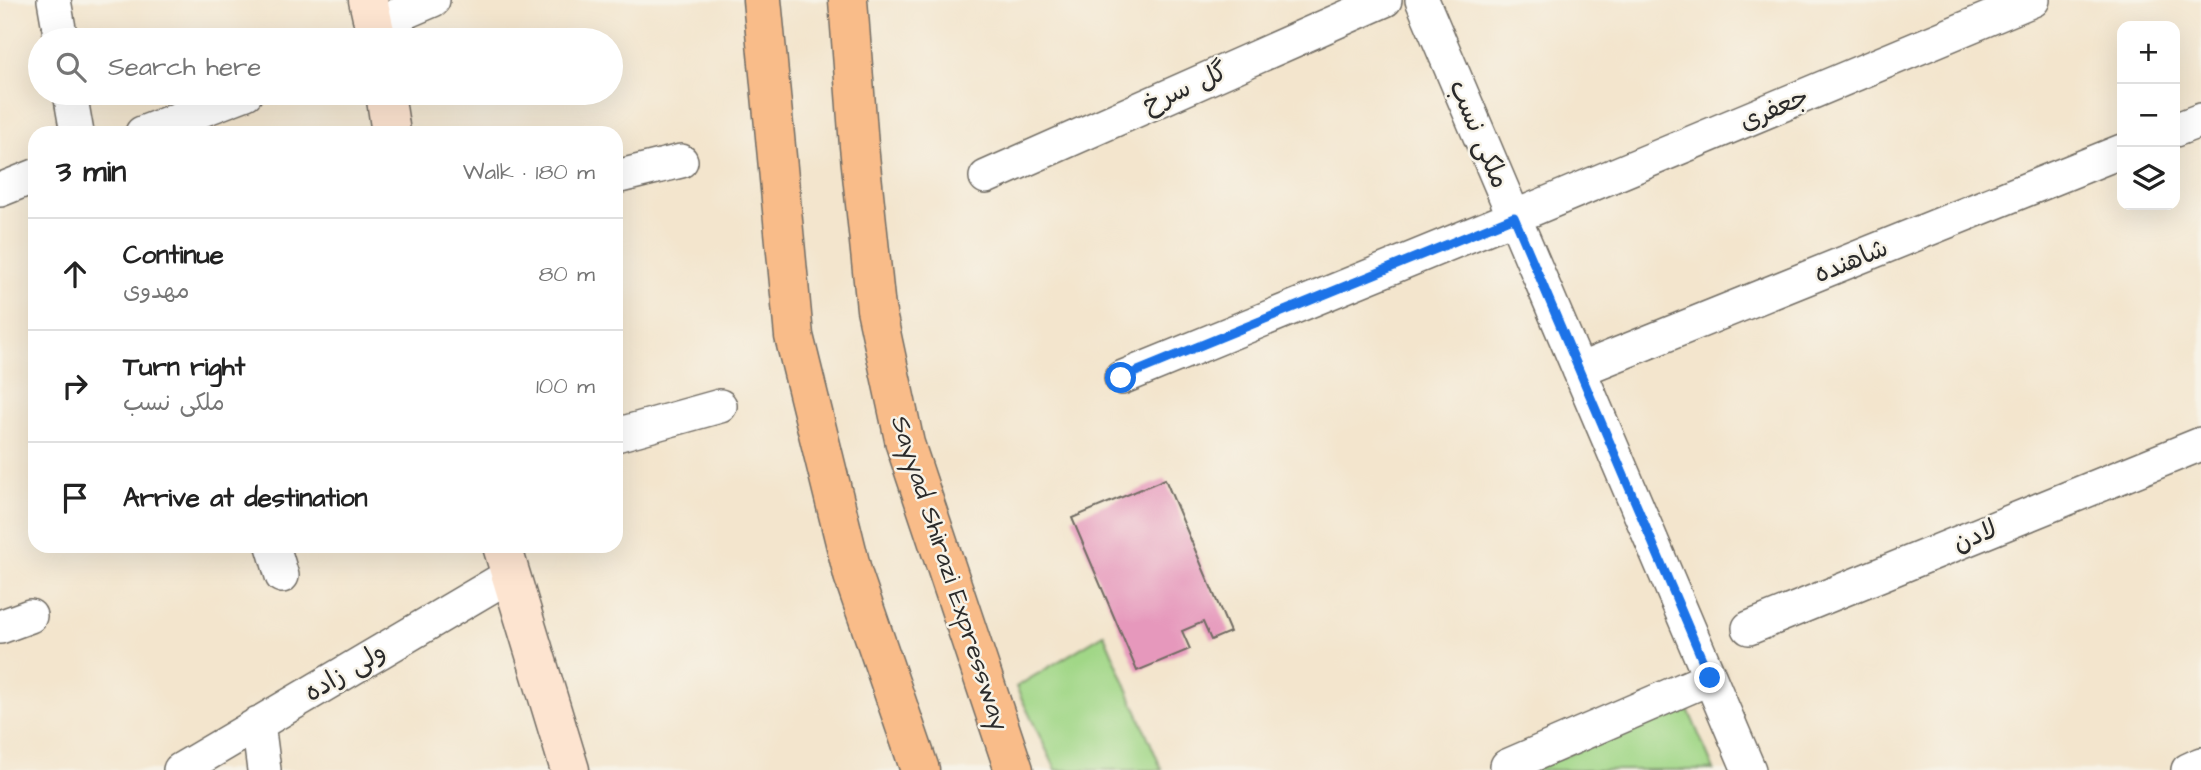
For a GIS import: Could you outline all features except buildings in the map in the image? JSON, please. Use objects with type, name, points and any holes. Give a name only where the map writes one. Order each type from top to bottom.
[{"type":"highway","points":[[762,0],[794,335],[853,575],[920,770]]},
{"type":"highway","name":"Sayyad Shirazi Expressway","points":[[848,0],[859,146],[876,309],[905,444],[1014,770]]},
{"type":"main road","points":[[387,105],[390,126]]},
{"type":"main road","points":[[506,560],[570,770]]},
{"type":"street","points":[[54,0],[59,28]]},
{"type":"street","points":[[375,16],[433,0]]},
{"type":"street","name":"گل سرخ","points":[[986,177],[1385,0]]},
{"type":"street","name":"ملکی نسب","points":[[1422,0],[1749,770]]},
{"type":"street","name":"جعفری","points":[[1121,378],[2033,0]]},
{"type":"street","points":[[72,105],[76,126]]},
{"type":"street","points":[[161,126],[215,105]]},
{"type":"street","points":[[2180,128],[2201,120]]},
{"type":"street","name":"شاهنده","points":[[1579,370],[2117,154]]},
{"type":"street","points":[[623,175],[681,161]]},
{"type":"street","points":[[0,190],[28,179]]},
{"type":"street","points":[[623,433],[720,406]]},
{"type":"street","name":"لادن","points":[[1749,628],[2201,444]]},
{"type":"street","name":"ولی زاده","points":[[180,770],[258,723],[506,560]]},
{"type":"street","points":[[1507,766],[1710,678]]},
{"type":"street","points":[[258,723],[264,770]]},
{"type":"street","points":[[2188,770],[2201,764]]},
{"type":"green space","points":[[1104,634],[1162,770],[1056,770],[1016,687]]},
{"type":"green space","points":[[1688,709],[1714,770],[1527,770]]},
{"type":"route","points":[[1121,378],[1514,217],[1710,678]]}]
